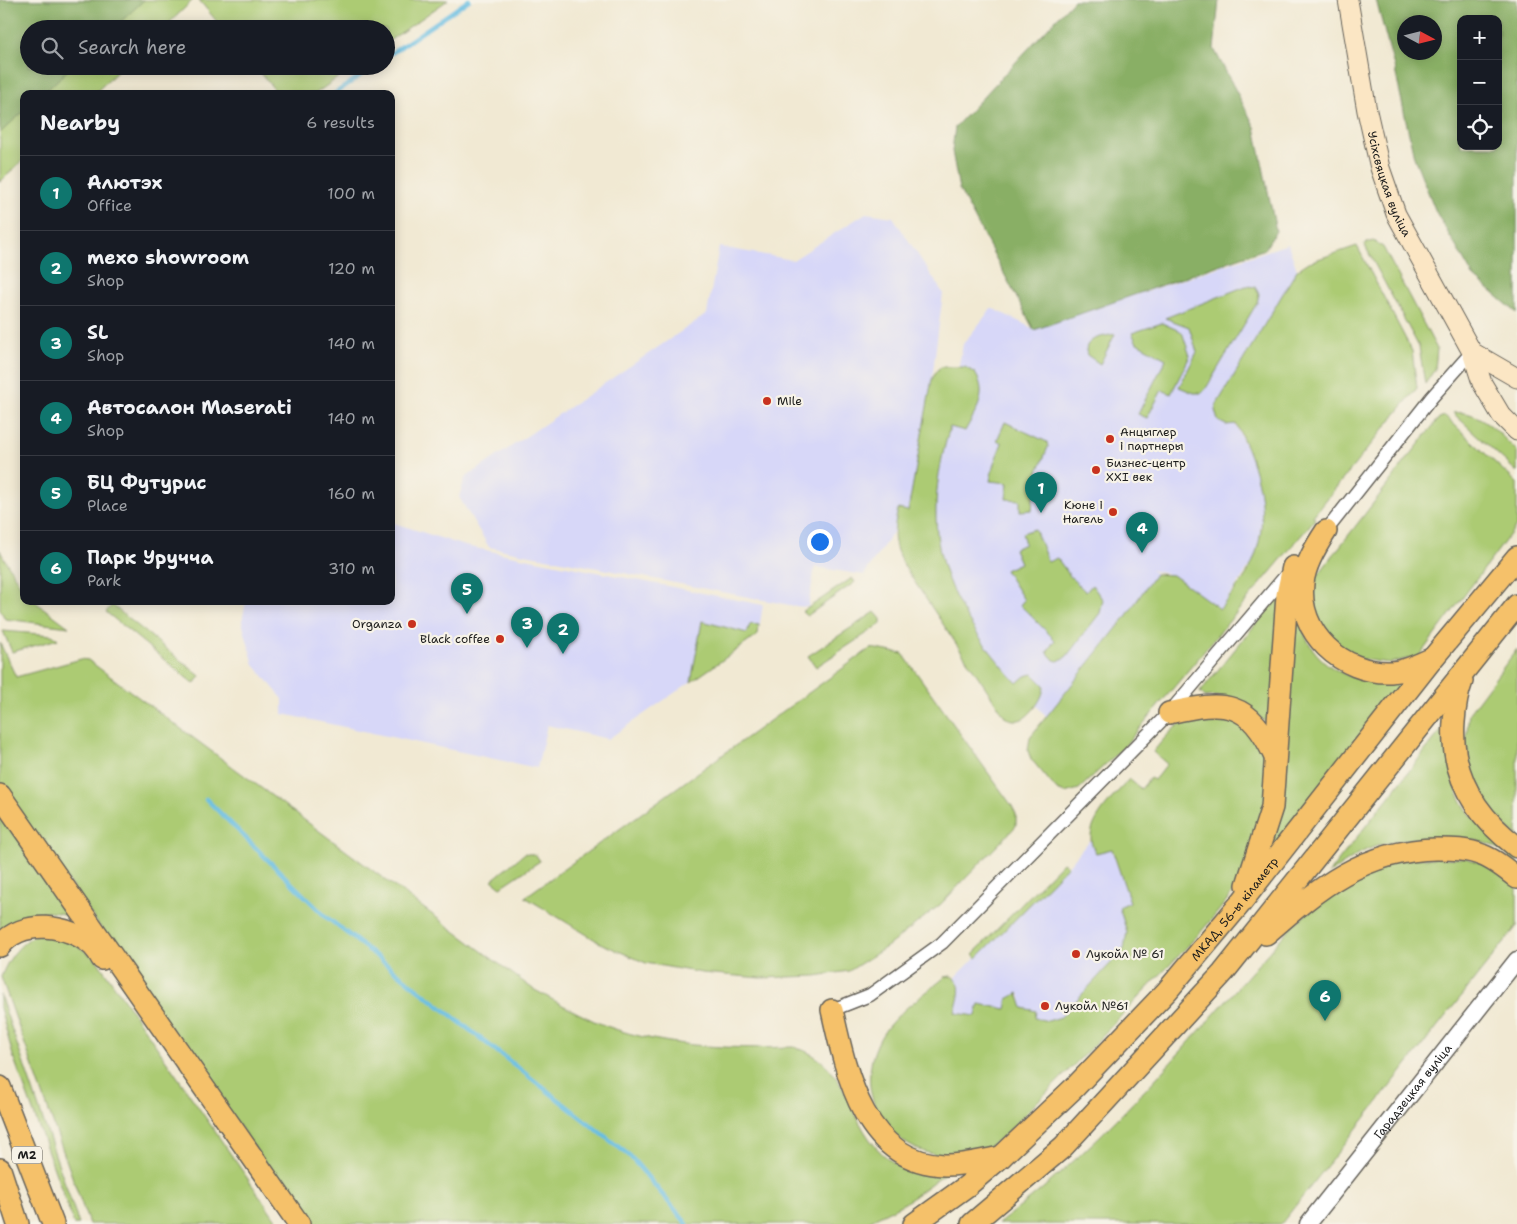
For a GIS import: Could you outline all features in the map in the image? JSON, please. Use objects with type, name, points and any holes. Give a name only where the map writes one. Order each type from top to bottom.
[{"type":"highway","points":[[1326,531],[1310,559],[1303,582],[1303,604],[1308,622],[1317,638],[1340,660],[1371,670],[1390,672],[1409,669],[1433,658]]},
{"type":"highway","name":"МКАД, 56-ы кіламетр","points":[[914,1224],[966,1186],[1001,1157],[1076,1086],[1167,991],[1240,904],[1433,658],[1517,557]]},
{"type":"highway","points":[[1240,904],[1259,854],[1272,808],[1287,595],[1293,567]]},
{"type":"highway","points":[[972,1224],[1063,1147],[1223,973],[1517,605]]},
{"type":"highway","points":[[1467,668],[1456,703],[1453,734],[1456,762],[1466,790],[1481,814],[1517,847]]},
{"type":"highway","points":[[1169,713],[1212,704],[1230,707],[1247,716],[1264,734],[1275,757]]},
{"type":"highway","points":[[0,795],[299,1224]]},
{"type":"highway","points":[[1223,973],[1322,888],[1378,857],[1395,852],[1423,849],[1468,851],[1495,861],[1517,878]]},
{"type":"highway","points":[[0,946],[5,940],[18,932],[34,927],[53,928],[70,932],[93,946],[289,1224]]},
{"type":"highway","points":[[832,1010],[855,1094],[865,1116],[880,1137],[900,1153],[922,1162],[944,1165],[1001,1157]]},
{"type":"highway","name":"М2","points":[[0,1087],[53,1224]]},
{"type":"highway","name":"М2","points":[[0,1169],[18,1224]]},
{"type":"main road","name":"Усіхсвяцкая вуліца","points":[[1348,0],[1367,111],[1380,168],[1396,214],[1472,352],[1482,384],[1501,415],[1517,431]]},
{"type":"main road","points":[[1472,352],[1517,378]]},
{"type":"street","points":[[832,1010],[870,995],[942,943],[1169,713],[1326,531],[1432,398],[1472,352]]},
{"type":"street","name":"Гарадзецкая вуліца","points":[[1308,1224],[1517,960]]},
{"type":"shaded area","points":[[866,213],[893,217],[943,293],[932,379],[908,511],[898,509],[893,532],[864,575],[815,567],[808,607],[489,547],[459,497],[465,478],[707,314],[719,247],[793,260]]},
{"type":"shaded area","points":[[1288,244],[1297,270],[1215,410],[1218,421],[1226,425],[1235,424],[1252,460],[1257,478],[1261,500],[1261,522],[1259,542],[1253,562],[1220,609],[1173,575],[1150,570],[1162,577],[1050,721],[985,647],[961,611],[946,575],[936,536],[935,495],[963,344],[992,308],[1034,329]]},
{"type":"shaded area","points":[[395,523],[465,546],[763,605],[758,635],[608,739],[547,725],[537,768],[283,714],[283,699],[254,665],[242,622],[245,605],[395,605]]},
{"type":"shaded area","points":[[1090,840],[1094,849],[1111,849],[1130,902],[1125,926],[1128,938],[1124,949],[1061,1017],[1053,1021],[1035,1018],[1023,1009],[1020,993],[1006,1009],[979,1004],[976,1017],[955,1013],[960,986],[955,978],[1068,866]]},
{"type":"green space","points":[[0,0],[193,0],[172,20],[20,20],[20,75],[114,75],[98,90],[20,90],[20,163],[0,182]]},
{"type":"green space","points":[[0,0],[144,0],[123,20],[20,20],[20,75],[63,75],[47,90],[20,90],[20,115],[0,133]]},
{"type":"green space","points":[[199,0],[448,0],[395,37],[395,20],[216,20]]},
{"type":"green space","points":[[1074,0],[1219,0],[1214,49],[1255,127],[1276,231],[1265,249],[1034,330],[959,189],[952,151],[955,127]]},
{"type":"green space","points":[[1376,0],[1517,0],[1517,313],[1473,276],[1436,212],[1414,157],[1395,70]]},
{"type":"green space","points":[[262,75],[341,75],[321,90],[275,90]]},
{"type":"green space","points":[[1373,241],[1383,247],[1437,349],[1435,369],[1425,384],[1419,347],[1364,244]]},
{"type":"green space","points":[[1357,246],[1412,351],[1417,388],[1313,516],[1315,519],[1123,748],[1079,789],[1065,793],[1057,790],[1031,759],[1028,751],[1030,737],[1125,618],[1155,574],[1173,575],[1220,609],[1243,580],[1259,544],[1262,509],[1260,491],[1244,440],[1236,424],[1226,425],[1218,421],[1215,410],[1217,404],[1297,270],[1309,262]]},
{"type":"green space","points":[[1246,286],[1255,287],[1259,294],[1257,303],[1205,390],[1202,393],[1194,393],[1179,387],[1197,352],[1189,327],[1165,318]]},
{"type":"green space","points":[[1162,323],[1182,332],[1190,356],[1171,394],[1162,390],[1147,418],[1138,414],[1166,359],[1137,343],[1132,333]]},
{"type":"green space","points":[[1115,334],[1100,364],[1087,355],[1087,345],[1094,339]]},
{"type":"green space","points":[[941,367],[965,367],[975,373],[981,388],[979,402],[965,431],[950,427],[940,466],[936,502],[937,535],[943,566],[955,595],[971,624],[1017,683],[1025,676],[1033,674],[1044,685],[1044,690],[1036,706],[1028,715],[1019,720],[1006,718],[906,569],[894,540],[898,509],[908,511],[932,379]]},
{"type":"green space","points":[[1453,413],[1472,415],[1496,430],[1517,451],[1517,472]]},
{"type":"green space","points":[[1445,416],[1517,483],[1517,525],[1419,656],[1390,663],[1360,659],[1333,643],[1318,618],[1314,601],[1314,580],[1439,418]]},
{"type":"green space","points":[[1005,422],[1047,442],[1048,447],[1035,479],[1032,510],[1020,511],[1020,500],[1006,499],[1008,483],[990,481],[994,463],[1002,443],[997,440]]},
{"type":"green space","points":[[1035,529],[1048,562],[1057,558],[1070,576],[1086,592],[1092,585],[1103,600],[1100,613],[1066,657],[1058,661],[1054,660],[1047,652],[1055,640],[1020,605],[1024,600],[1005,570],[1020,563],[1014,549],[1025,544],[1022,533]]},
{"type":"green space","points":[[0,550],[20,586],[20,605],[39,605],[69,627],[5,619],[0,609]]},
{"type":"green space","points":[[852,578],[855,582],[807,616],[802,612]]},
{"type":"green space","points":[[1281,593],[1271,726],[1248,708],[1233,700],[1216,696],[1205,697],[1200,692]]},
{"type":"green space","points":[[1296,603],[1309,643],[1317,655],[1327,664],[1352,677],[1365,680],[1379,682],[1407,679],[1266,856]]},
{"type":"green space","points":[[112,605],[200,676],[194,684],[106,612]]},
{"type":"green space","points":[[875,612],[881,619],[881,624],[816,667],[808,656]]},
{"type":"green space","points":[[702,621],[747,633],[750,624],[759,625],[758,635],[691,682]]},
{"type":"green space","points":[[3,631],[52,635],[58,639],[12,652]]},
{"type":"green space","points":[[0,643],[16,677],[81,659],[88,660],[533,989],[594,1021],[642,1037],[667,1042],[718,1047],[794,1047],[814,1055],[828,1067],[839,1082],[864,1131],[875,1147],[890,1160],[903,1168],[921,1174],[948,1171],[905,1203],[863,1224],[308,1224],[0,784]]},
{"type":"green space","points":[[871,648],[903,654],[1016,814],[1016,826],[941,904],[888,946],[849,971],[815,976],[761,978],[702,973],[646,963],[602,944],[525,897]]},
{"type":"green space","points":[[1517,649],[1517,836],[1492,815],[1473,783],[1466,740],[1469,713]]},
{"type":"green space","points":[[1197,715],[1223,717],[1236,722],[1248,731],[1264,749],[1267,757],[1268,788],[1264,812],[1248,860],[1230,896],[1186,948],[1000,1139],[976,1152],[951,1156],[928,1153],[908,1144],[891,1130],[878,1113],[871,1092],[870,1069],[882,1035],[889,1025],[907,1008],[945,977],[951,976],[956,979],[959,988],[959,998],[955,1013],[976,1016],[979,1004],[1006,1009],[1008,999],[1018,993],[1023,1008],[1036,1011],[1035,1018],[1048,1021],[1061,1017],[1124,949],[1127,932],[1119,907],[1130,902],[1112,849],[1096,853],[1091,834],[1094,824],[1129,779],[1141,789],[1150,778],[1154,780],[1167,764],[1153,752],[1167,735],[1184,721]]},
{"type":"green space","points":[[1447,723],[1452,773],[1456,788],[1466,809],[1481,827],[1517,857],[1517,863],[1489,844],[1445,837],[1414,839],[1374,847],[1356,855],[1328,874]]},
{"type":"green space","points":[[0,807],[76,918],[55,912],[35,913],[17,920],[0,935]]},
{"type":"green space","points":[[525,853],[536,855],[540,861],[501,887],[492,880]]},
{"type":"green space","points":[[1466,858],[1493,867],[1517,887],[1517,926],[1281,1224],[998,1224],[1039,1191],[1117,1120],[1294,924],[1342,886],[1369,871],[1397,861]]},
{"type":"green space","points":[[1063,862],[1068,866],[977,958],[973,954]]},
{"type":"green space","points":[[36,934],[68,939],[96,959],[279,1224],[89,1224],[1,977],[15,952]]},
{"type":"green space","points":[[0,995],[79,1224],[74,1224],[13,1056],[0,1007]]},
{"type":"waterway","points":[[395,51],[469,0]]},
{"type":"waterway","points":[[340,90],[361,75]]},
{"type":"waterway","points":[[206,799],[325,916],[630,1156],[687,1224]]},
{"type":"place","name":"Mile","points":[[767,401]]},
{"type":"place","name":"Анцыглер і партнеры","points":[[1110,439]]},
{"type":"place","name":"Бизнес-центр XXI век","points":[[1096,470]]},
{"type":"place","name":"Кюне і Нагель","points":[[1113,512]]},
{"type":"place","name":"Алютэх","points":[[1041,513]]},
{"type":"place","name":"Автосалон Maserati","points":[[1142,553]]},
{"type":"place","name":"БЦ Футурис","points":[[467,614]]},
{"type":"place","name":"Organza","points":[[412,624]]},
{"type":"place","name":"Black coffee","points":[[500,639]]},
{"type":"place","name":"SL","points":[[527,648]]},
{"type":"place","name":"mexo showroom","points":[[563,654]]},
{"type":"place","name":"Лукойл № 61","points":[[1076,954]]},
{"type":"place","name":"Лукойл №61","points":[[1045,1006]]},
{"type":"place","name":"Парк Уручча","points":[[1325,1021]]}]
